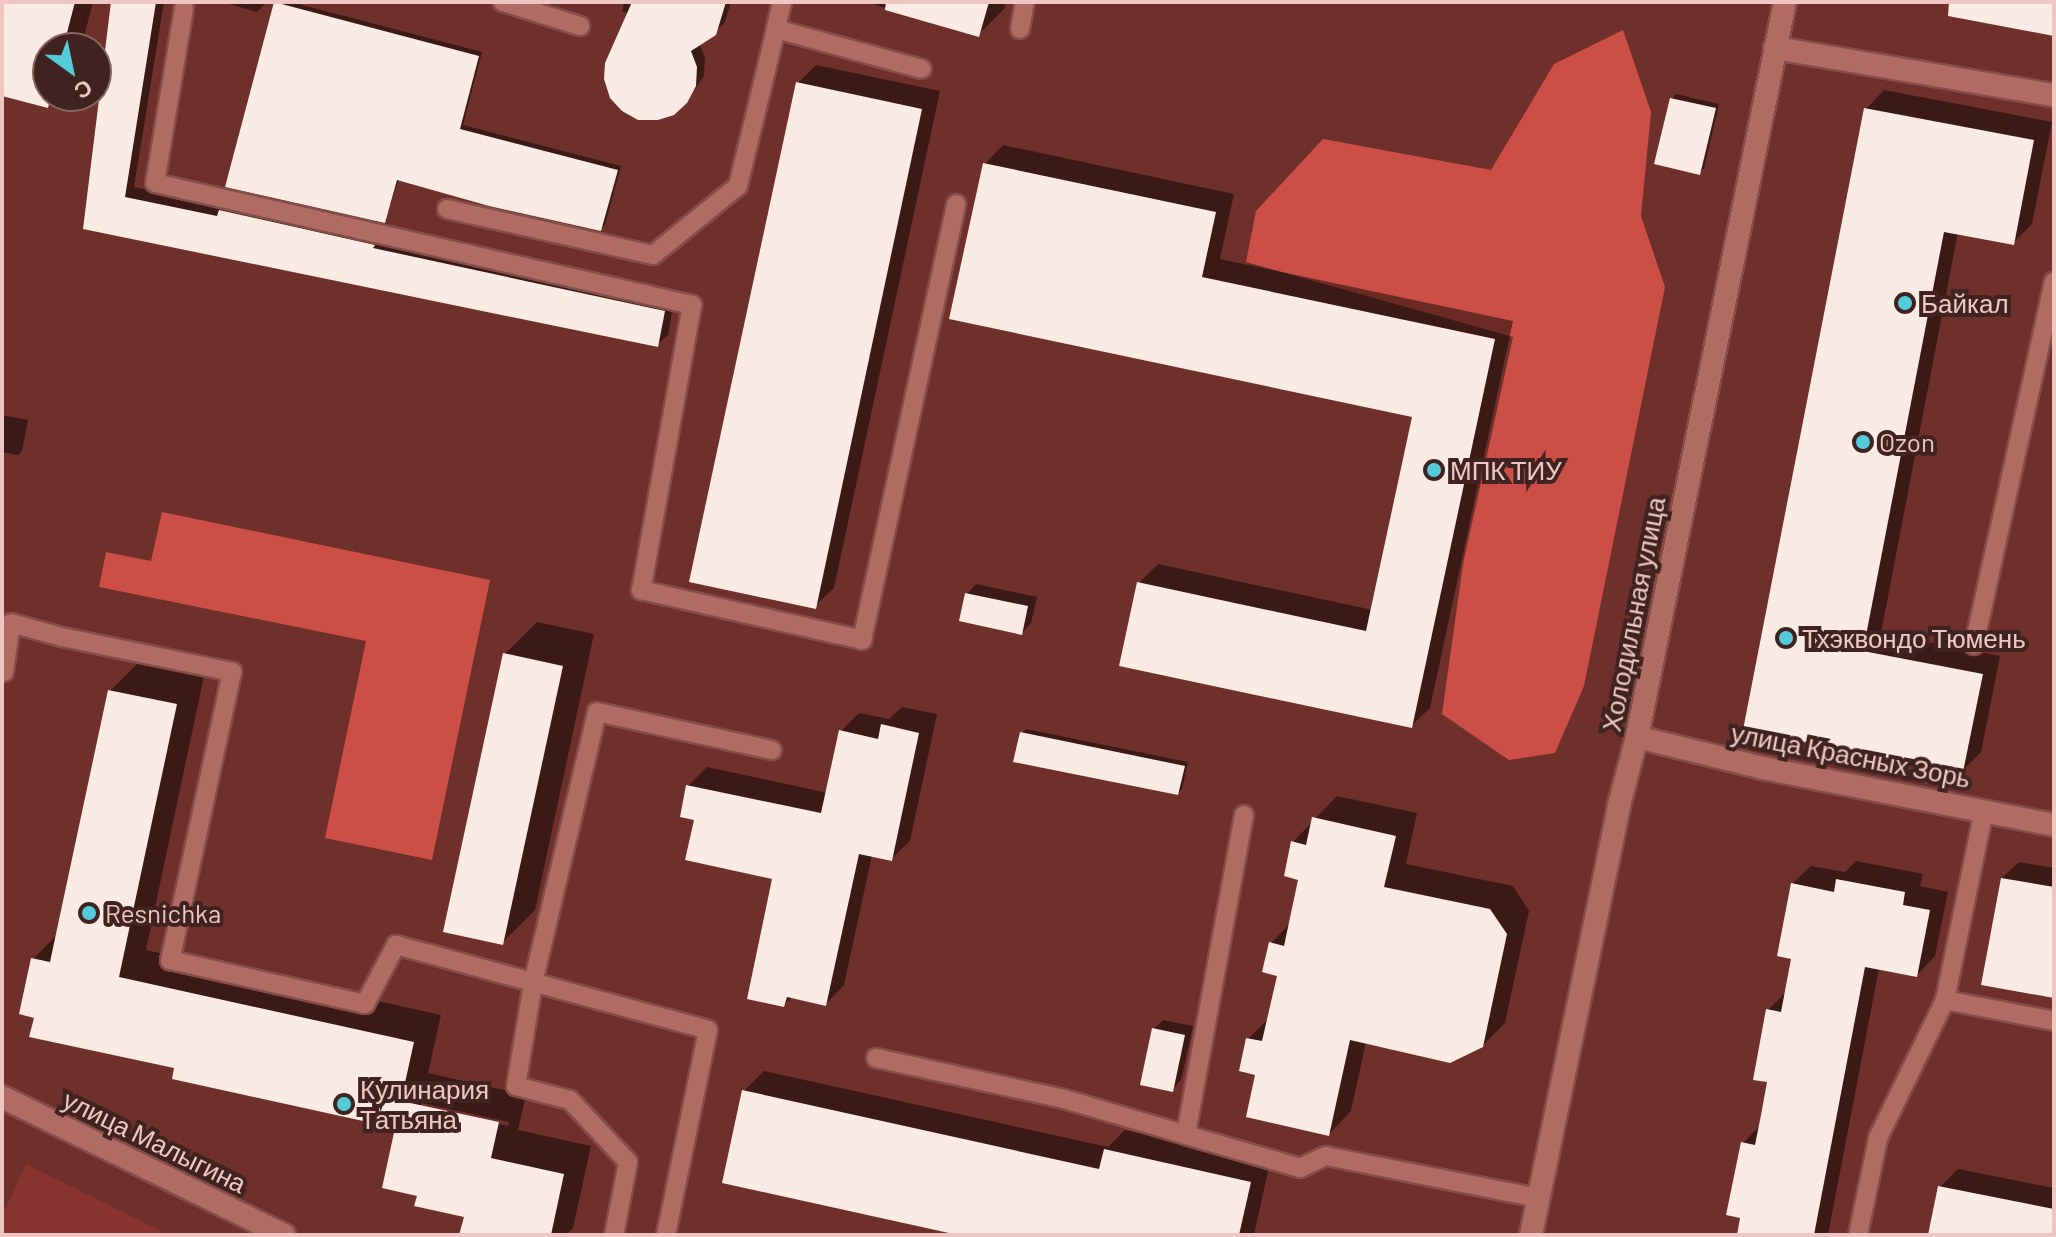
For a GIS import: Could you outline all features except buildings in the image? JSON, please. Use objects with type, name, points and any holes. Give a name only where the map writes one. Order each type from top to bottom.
[{"type":"street","name":"Холодильная улица","points":[[1531,1235],[1619,805],[1637,737],[1785,2]]},
{"type":"street","points":[[1775,48],[2054,95]]},
{"type":"street","name":"улица Красных Зорь","points":[[1637,737],[1763,768],[2054,825]]},
{"type":"street","name":"улица Малыгина","points":[[2,1097],[284,1235]]},
{"type":"lane","points":[[503,2],[580,26]]},
{"type":"lane","points":[[447,209],[653,255],[738,186],[782,2]]},
{"type":"lane","points":[[1020,29],[1025,2]]},
{"type":"lane","points":[[184,8],[155,183],[692,305],[641,590],[862,640],[956,204]]},
{"type":"lane","points":[[776,29],[922,69]]},
{"type":"lane","points":[[1974,645],[2054,282]]},
{"type":"lane","points":[[4,672],[11,623],[62,637],[232,672],[170,960],[365,1004],[396,945],[708,1030],[666,1235]]},
{"type":"lane","points":[[614,1235],[628,1162],[570,1100],[516,1086],[533,983],[597,712],[772,750]]},
{"type":"lane","points":[[1858,1235],[1878,1138],[1945,1000],[1984,810]]},
{"type":"lane","points":[[1186,1135],[1244,815]]},
{"type":"lane","points":[[1945,1000],[2054,1021]]},
{"type":"lane","points":[[876,1058],[1064,1099],[1300,1168],[1326,1156],[1539,1198]]},
{"type":"shaded area","points":[[1623,30],[1651,112],[1641,216],[1665,287],[1584,686],[1555,753],[1509,760],[1442,714],[1463,564],[1513,337],[1246,262],[1256,211],[1323,139],[1491,170],[1554,64]]},
{"type":"shaded area","points":[[162,512],[490,580],[432,860],[325,838],[366,641],[99,587],[106,552],[151,561]]},
{"type":"shaded area","points":[[26,1164],[169,1235],[2,1235],[2,1207],[6,1208]]},
{"type":"place","name":"Байкал","points":[[1905,303]]},
{"type":"place","name":"Ozon","points":[[1863,442]]},
{"type":"place","name":"МПК ТИУ","points":[[1434,470]]},
{"type":"place","name":"Тхэквондо Тюмень","points":[[1786,638]]},
{"type":"place","name":"Resnichka","points":[[89,913]]},
{"type":"place","name":"Кулинария Татьяна","points":[[344,1104]]}]
